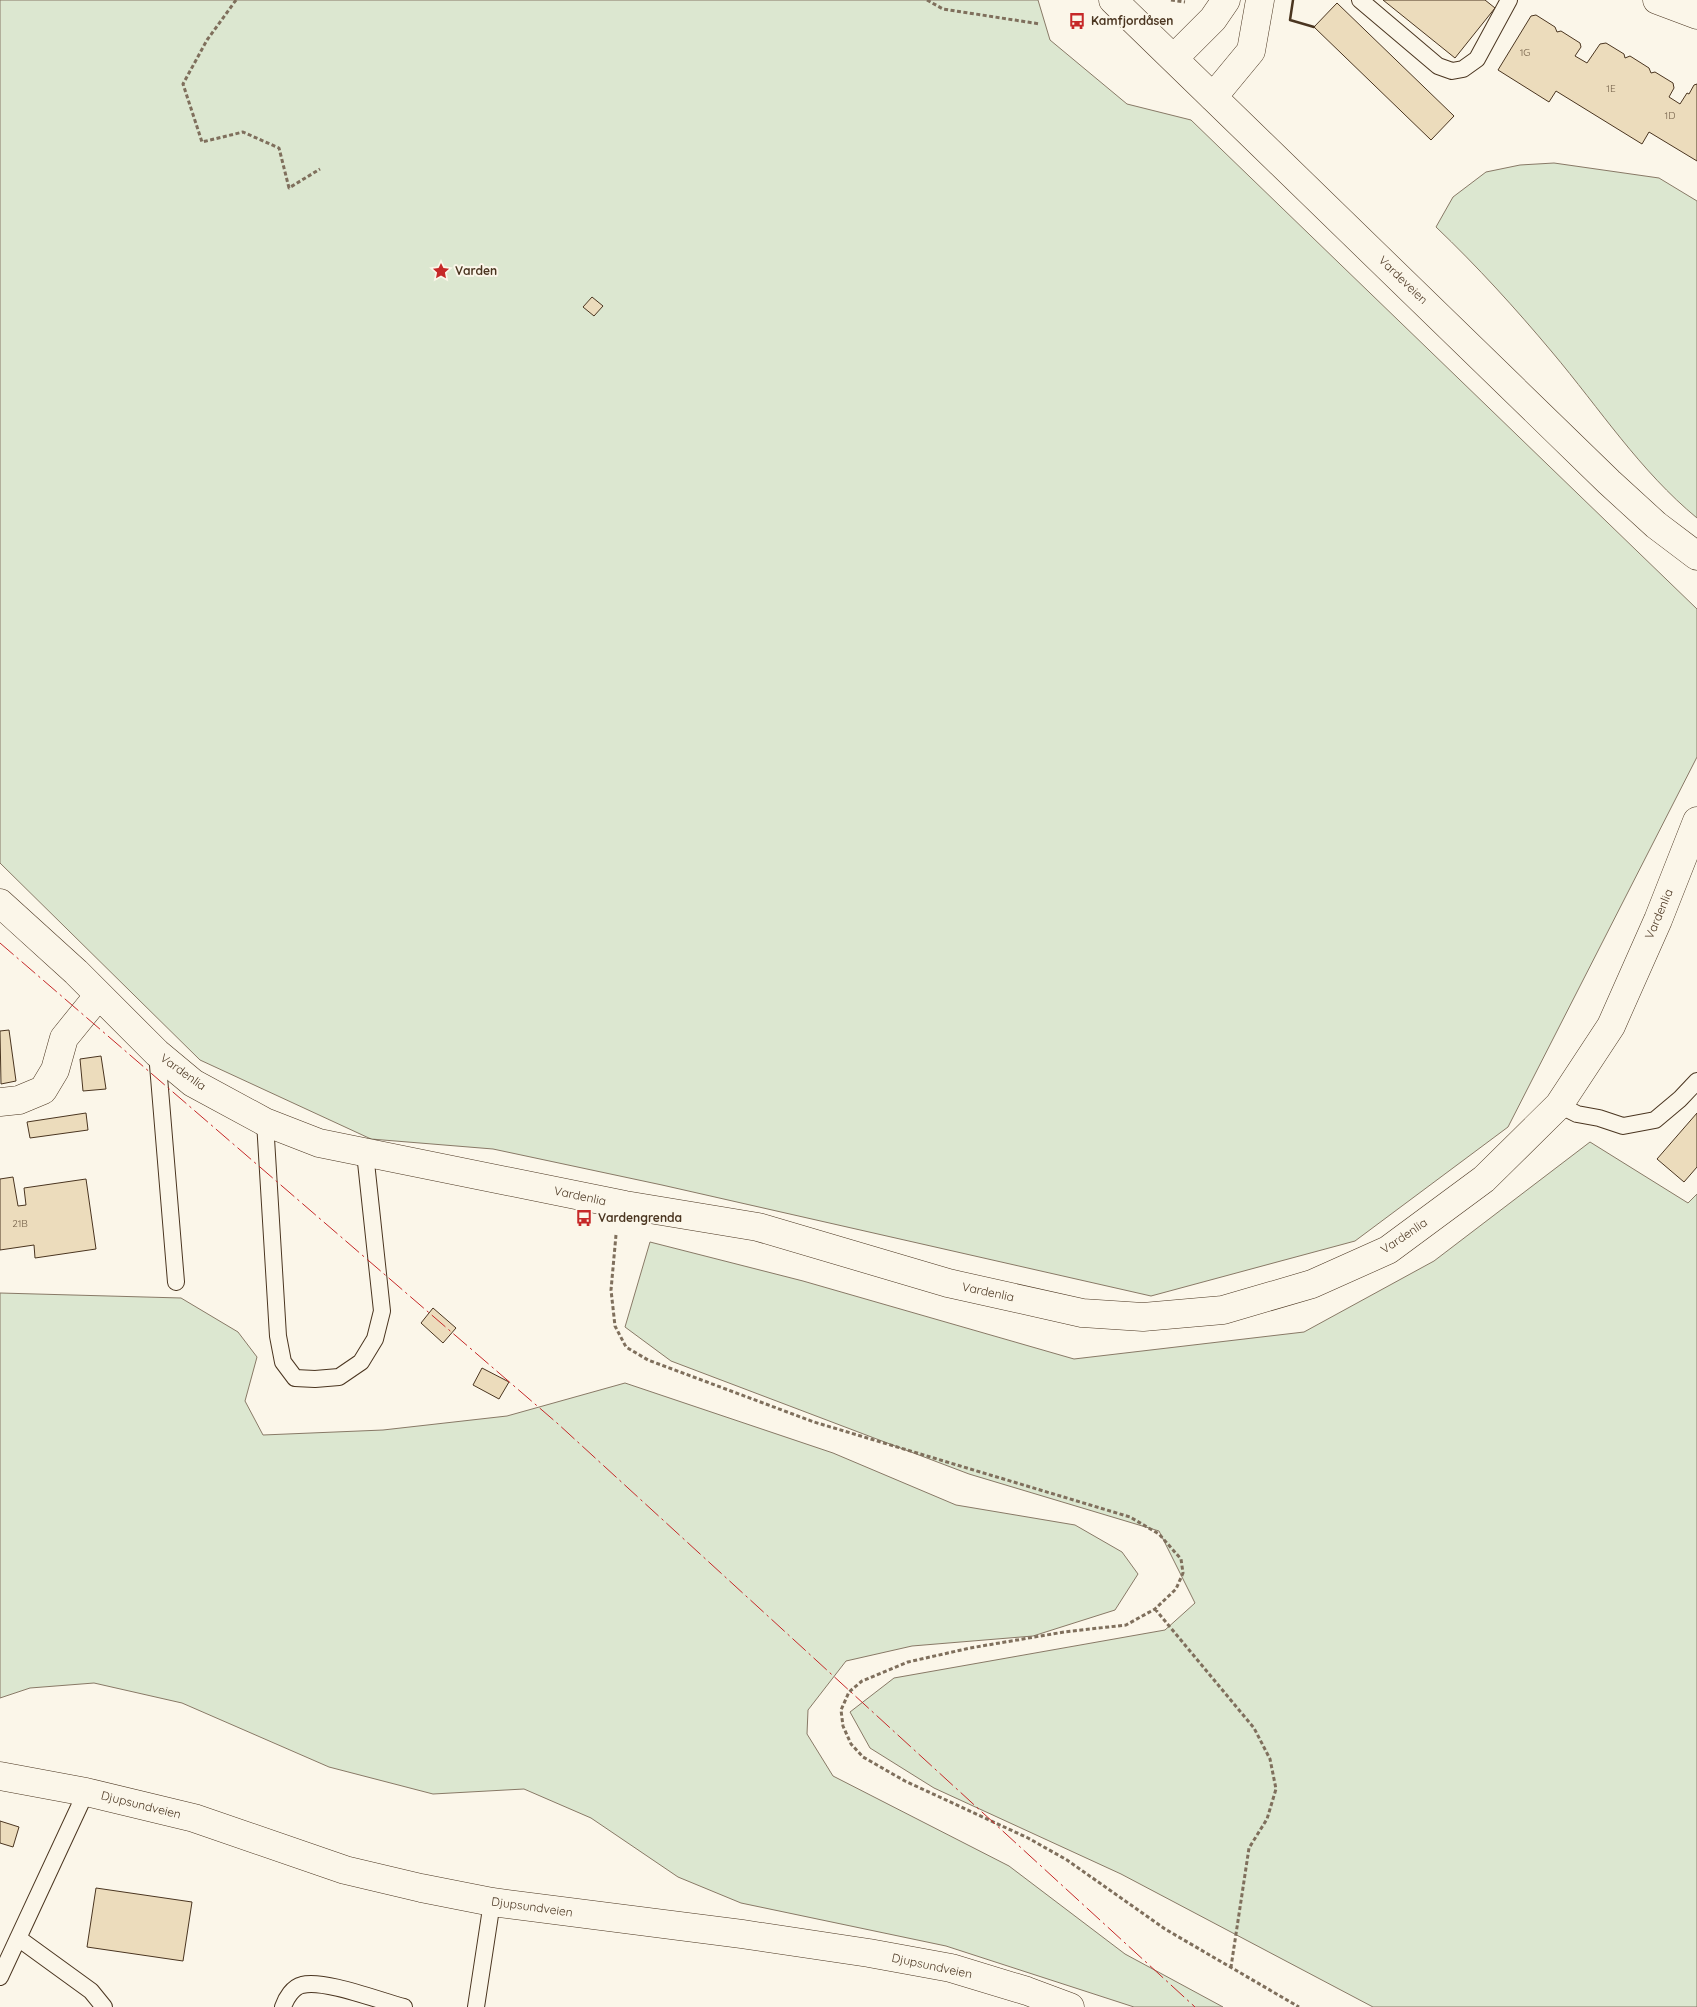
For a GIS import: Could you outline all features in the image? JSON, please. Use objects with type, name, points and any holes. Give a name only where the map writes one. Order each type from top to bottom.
[{"type":"street","name":"Vardeveien","points":[[1113,0],[1610,482],[1656,524],[1697,556]]},
{"type":"street","points":[[1174,58],[1213,18],[1226,0]]},
{"type":"street","points":[[1213,97],[1251,51],[1260,0]]},
{"type":"street","points":[[1657,0],[1697,15]]},
{"type":"street","name":"Vardenlia","points":[[0,903],[42,940],[157,1053],[193,1083],[265,1122],[319,1143],[625,1205],[758,1227],[948,1284],[1082,1313],[1143,1317],[1223,1310],[1312,1284],[1388,1250],[1484,1179],[1559,1105],[1611,1026],[1658,920],[1697,821]]},
{"type":"street","points":[[0,1102],[19,1100],[43,1090],[55,1070],[64,1038],[98,996]]},
{"type":"street","name":"Djupsundveien","points":[[0,1776],[86,1792],[194,1818],[345,1870],[421,1888],[492,1902],[742,1934],[933,1964],[1026,1991],[1070,2007]]},
{"type":"lane","points":[[1360,0],[1438,66],[1452,71],[1463,69],[1477,58],[1509,0]]},
{"type":"lane","points":[[157,1053],[176,1282]]},
{"type":"lane","points":[[1559,1105],[1577,1114],[1599,1118],[1623,1126],[1655,1120],[1680,1099],[1697,1081]]},
{"type":"lane","points":[[265,1122],[278,1336],[283,1362],[295,1378],[339,1377],[362,1362],[376,1339],[382,1311],[365,1153]]},
{"type":"lane","points":[[0,1977],[86,1792]]},
{"type":"lane","points":[[476,2007],[492,1902]]},
{"type":"lane","points":[[18,1938],[91,1991],[104,2007]]},
{"type":"lane","points":[[282,2007],[292,1991],[300,1985],[312,1983],[404,2007]]},
{"type":"path","points":[[236,0],[207,40],[183,84],[202,142],[243,132],[280,148],[289,188],[320,169]]},
{"type":"path","points":[[927,0],[943,9],[1040,24]]},
{"type":"path","points":[[625,1205],[615,1240],[612,1290],[615,1326],[626,1347],[648,1360],[814,1422],[1130,1517],[1159,1534],[1181,1559],[1183,1573],[1176,1589],[1155,1609],[1126,1625],[1064,1632],[970,1648],[908,1662],[862,1681],[849,1692],[841,1710],[843,1726],[851,1744],[863,1757],[914,1785],[1028,1838],[1067,1860],[1165,1929],[1299,2007]]},
{"type":"path","points":[[1155,1609],[1254,1728],[1270,1759],[1276,1789],[1267,1819],[1249,1848],[1231,1967]]},
{"type":"green space","points":[[0,0],[1038,0],[1050,40],[1127,104],[1191,120],[1697,609],[1697,757],[1508,1127],[1355,1241],[1151,1296],[662,1185],[493,1149],[371,1139],[200,1060],[0,863]]},
{"type":"green space","points":[[1554,163],[1659,178],[1697,201],[1697,518],[1676,500],[1639,460],[1524,320],[1481,272],[1436,227],[1453,197],[1486,172],[1520,165]]},
{"type":"green space","points":[[1590,1142],[1688,1203],[1697,1194],[1697,2007],[1373,2007],[1121,1874],[934,1788],[870,1748],[850,1712],[894,1678],[1165,1630],[1195,1603],[1159,1531],[969,1474],[671,1361],[625,1327],[650,1242],[803,1281],[1074,1359],[1304,1332],[1434,1261]]},
{"type":"green space","points":[[0,1293],[181,1298],[238,1332],[257,1357],[245,1401],[263,1435],[383,1430],[507,1416],[625,1383],[833,1453],[956,1505],[1075,1525],[1122,1552],[1138,1574],[1115,1610],[1033,1636],[912,1646],[846,1661],[808,1710],[807,1734],[833,1776],[1009,1866],[1125,1954],[1223,2007],[1134,2007],[946,1946],[741,1903],[678,1877],[591,1818],[524,1789],[433,1794],[329,1767],[182,1703],[94,1683],[30,1688],[0,1698]]},
{"type":"building","points":[[1383,0],[1485,0],[1495,8],[1455,58]]},
{"type":"building","points":[[1337,3],[1454,116],[1431,140],[1314,27]]},
{"type":"building","points":[[1536,15],[1555,27],[1557,32],[1561,31],[1580,43],[1581,47],[1575,56],[1587,63],[1600,44],[1606,43],[1624,54],[1625,58],[1630,56],[1649,68],[1651,73],[1655,72],[1673,83],[1674,88],[1669,97],[1680,104],[1687,93],[1689,94],[1694,85],[1697,84],[1697,161],[1649,132],[1642,144],[1556,91],[1549,102],[1498,70],[1531,16]]},
{"type":"building","points":[[592,297],[603,306],[594,316],[583,307]]},
{"type":"building","points":[[9,1030],[16,1081],[1,1084],[0,1031]]},
{"type":"building","points":[[101,1056],[106,1089],[83,1091],[80,1059]]},
{"type":"building","points":[[86,1113],[88,1130],[30,1138],[27,1122]]},
{"type":"building","points":[[1697,1113],[1697,1167],[1684,1182],[1657,1159]]},
{"type":"building","points":[[13,1177],[18,1206],[26,1205],[24,1188],[86,1179],[96,1249],[35,1258],[34,1245],[0,1250],[0,1179]]},
{"type":"building","points":[[433,1308],[456,1328],[443,1343],[421,1323]]},
{"type":"building","points":[[482,1368],[509,1382],[499,1399],[473,1385]]},
{"type":"building","points":[[0,1821],[19,1827],[13,1847],[0,1843]]},
{"type":"building","points":[[96,1888],[192,1902],[183,1961],[87,1947]]},
{"type":"wall","points":[[1293,0],[1290,20],[1314,27]]},
{"type":"power","points":[[0,943],[557,1423],[1195,2007]]},
{"type":"place","name":"Kamfjordåsen","points":[[1077,21]]},
{"type":"place","name":"Varden","points":[[441,271]]},
{"type":"place","name":"Vardengrenda","points":[[584,1218]]}]
